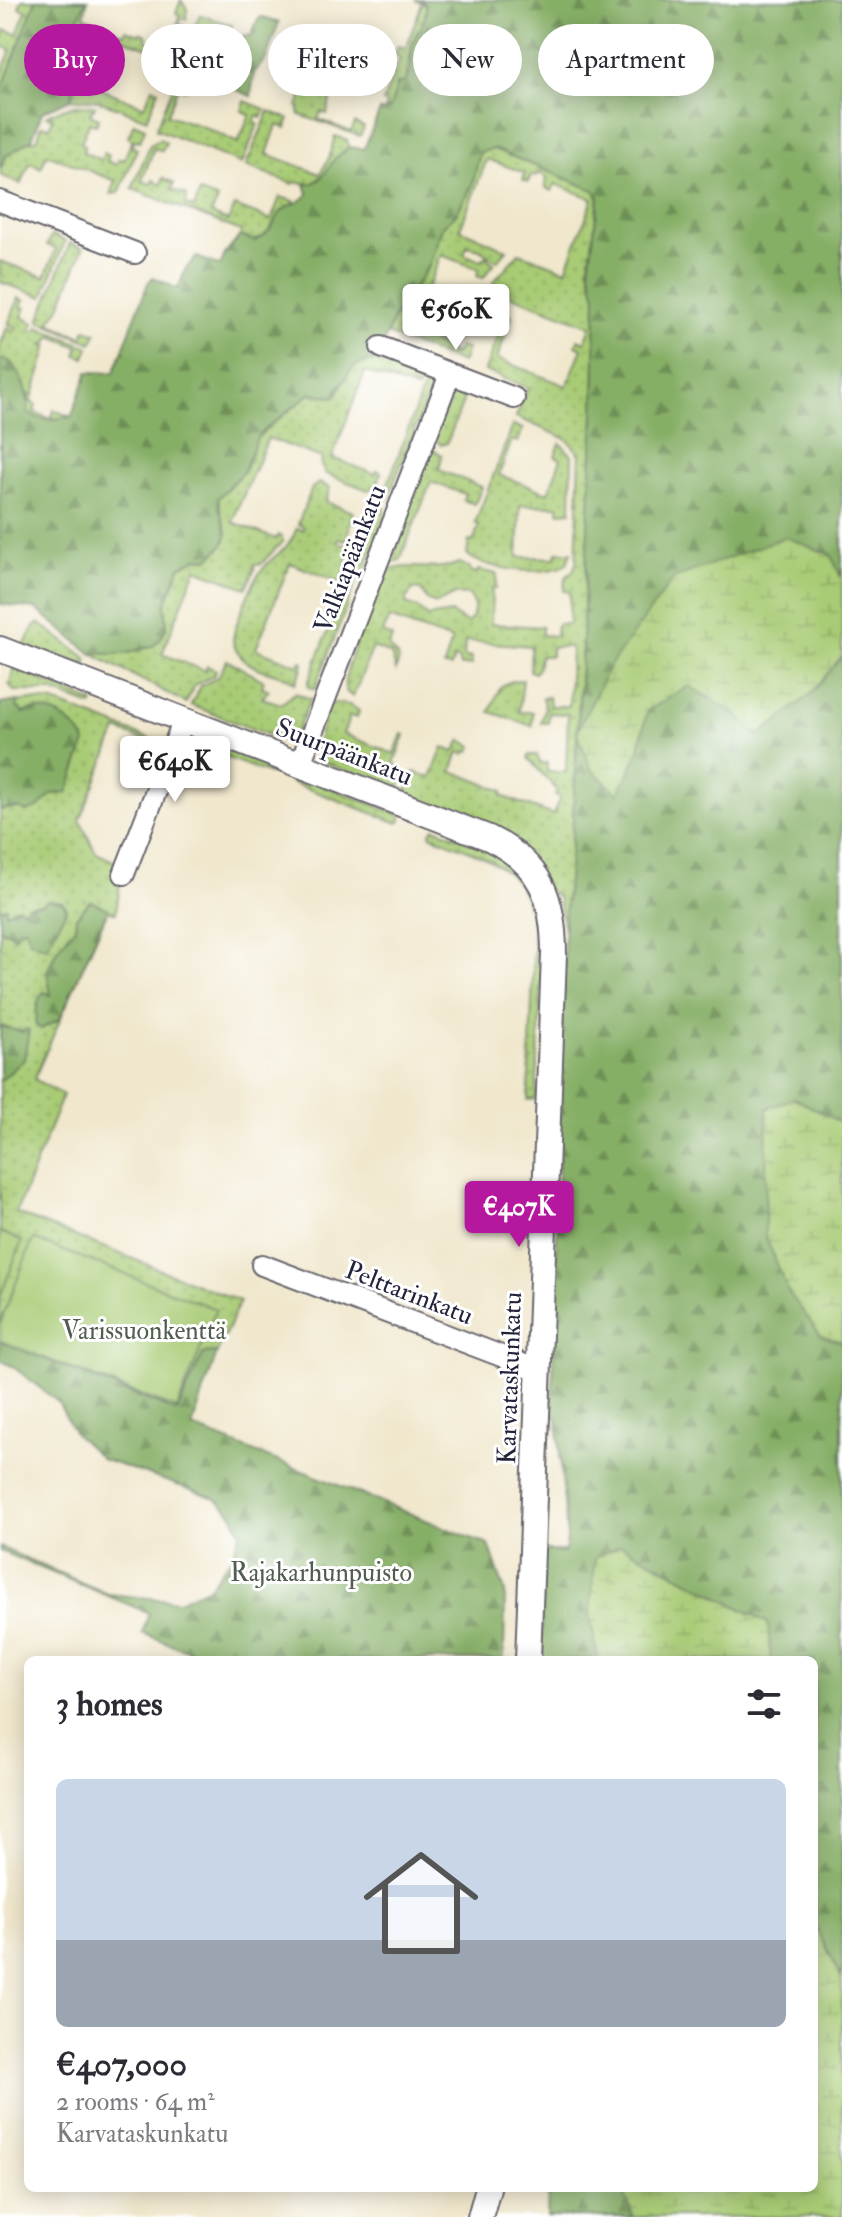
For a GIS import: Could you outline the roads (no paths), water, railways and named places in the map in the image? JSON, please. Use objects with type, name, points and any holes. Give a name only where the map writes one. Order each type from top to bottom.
[{"type":"street","points":[[0,201],[135,253]]},
{"type":"street","points":[[381,347],[514,398]]},
{"type":"street","name":"Valkiapäänkatu","points":[[300,764],[450,374]]},
{"type":"street","name":"Suurpäänkatu","points":[[9,652],[489,838]]},
{"type":"street","points":[[124,874],[184,719]]},
{"type":"street","name":"Karvataskunkatu","points":[[489,838],[511,851],[533,871],[553,914],[553,986],[528,1656]]},
{"type":"street","name":"Pelttarinkatu","points":[[262,1265],[538,1370]]},
{"type":"street","points":[[480,2217],[487,2192]]},
{"type":"park label","name":"Varissuonkenttä","points":[[144,1331]]},
{"type":"park label","name":"Rajakarhunpuisto","points":[[321,1573]]}]
